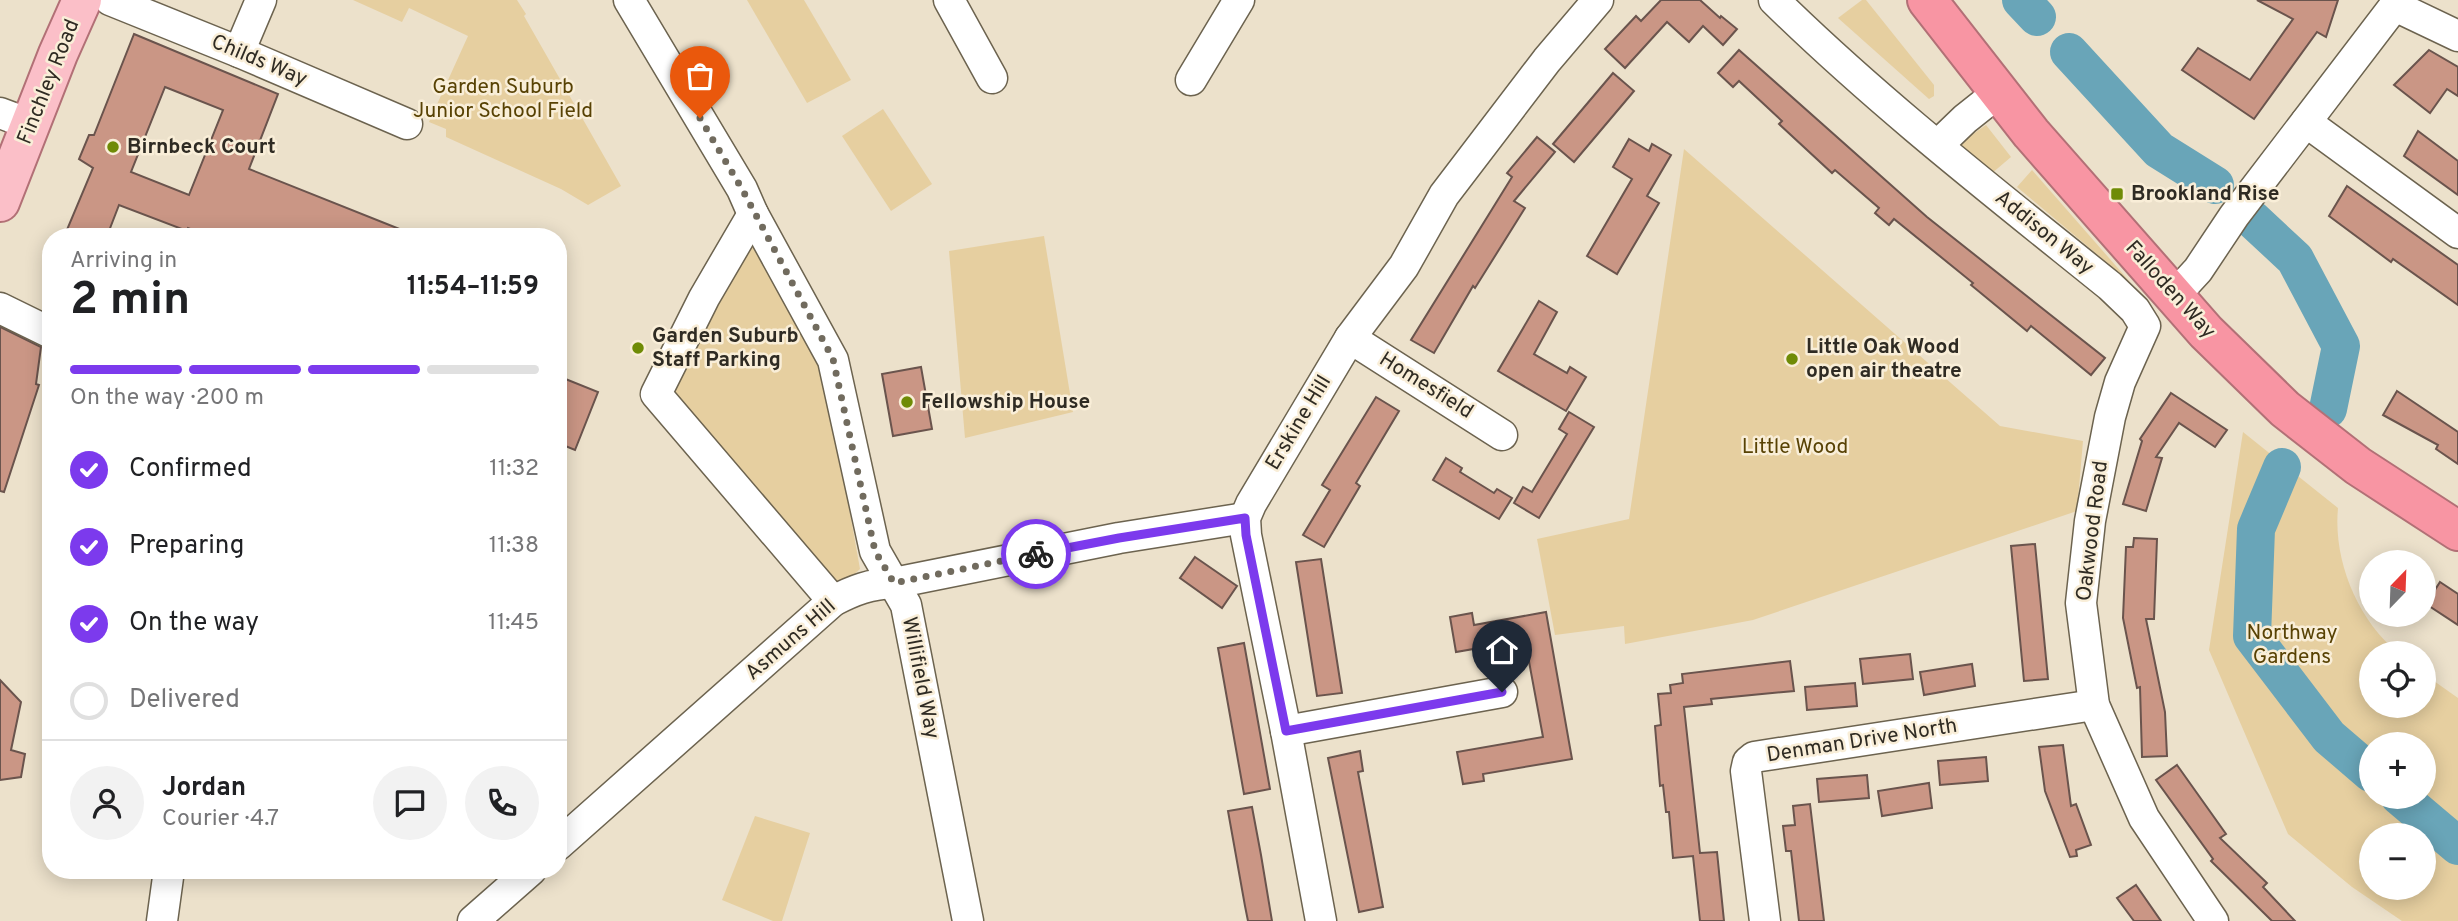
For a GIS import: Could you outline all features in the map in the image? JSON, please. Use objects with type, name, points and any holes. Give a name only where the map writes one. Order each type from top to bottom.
[{"type":"highway","name":"Falloden Way","points":[[1927,0],[2031,133],[2206,332],[2285,410],[2358,466],[2458,531]]},
{"type":"main road","name":"Finchley Road","points":[[0,202],[16,119],[58,54],[82,0]]},
{"type":"street","name":"Childs Way","points":[[110,0],[407,124]]},
{"type":"street","points":[[239,52],[261,0]]},
{"type":"street","name":"Willifield Way","points":[[629,0],[742,189],[753,214],[833,359],[875,551],[906,605],[968,921]]},
{"type":"street","points":[[948,0],[992,78]]},
{"type":"street","points":[[1191,80],[1239,0]]},
{"type":"street","name":"Erskine Hill","points":[[1245,518],[1350,338],[1404,266],[1444,195],[1547,60],[1598,0]]},
{"type":"street","name":"Addison Way","points":[[1774,0],[1812,37],[1938,145],[2110,286],[2135,310],[2146,326]]},
{"type":"street","points":[[2174,296],[2198,270],[2234,216],[2397,3],[2458,36]]},
{"type":"street","points":[[1938,145],[1999,92]]},
{"type":"street","points":[[2306,122],[2458,233]]},
{"type":"street","points":[[753,214],[704,298],[656,394],[833,601]]},
{"type":"street","points":[[0,308],[42,329]]},
{"type":"street","name":"Oakwood Road","points":[[2146,326],[2120,382],[2110,416],[2090,521],[2081,603],[2094,705],[2144,818],[2213,921]]},
{"type":"street","name":"Homesfield","points":[[1350,338],[1502,435]]},
{"type":"street","points":[[1245,518],[1246,535],[1321,921]]},
{"type":"street","name":"Asmuns Hill","points":[[567,837],[833,601],[854,590],[873,584],[894,583],[1119,538],[1245,518]]},
{"type":"street","points":[[1286,731],[1502,692]]},
{"type":"street","name":"Denman Drive North","points":[[1765,921],[1746,771],[1748,762],[1754,757],[2094,705]]},
{"type":"street","points":[[162,921],[168,879]]},
{"type":"street","points":[[473,921],[521,879]]},
{"type":"green space","name":"Garden Suburb Junior School Field","points":[[353,0],[517,0],[621,186],[588,205],[561,189],[446,137],[446,129],[429,122],[468,36],[409,8],[402,22]]},
{"type":"green space","points":[[747,0],[804,0],[851,80],[807,103]]},
{"type":"green space","points":[[1862,0],[1866,0],[1934,85],[1934,96],[1929,99],[1838,18]]},
{"type":"green space","points":[[883,109],[932,184],[891,211],[842,136]]},
{"type":"green space","points":[[1986,125],[2011,157],[1991,174],[1960,143]]},
{"type":"green space","name":"Little Wood","points":[[1684,149],[2000,426],[2083,441],[2077,511],[1753,620],[1625,644],[1624,626],[1555,635],[1537,539],[1629,519]]},
{"type":"green space","points":[[2032,170],[2130,282],[2017,187]]},
{"type":"green space","points":[[750,234],[818,361],[829,396],[860,569],[838,589],[662,393]]},
{"type":"green space","points":[[1044,236],[1073,412],[965,438],[949,251]]},
{"type":"green space","name":"Northway Gardens","points":[[2243,432],[2338,508],[2340,548],[2344,568],[2359,604],[2359,627],[2374,627],[2385,641],[2359,641],[2359,718],[2436,718],[2436,682],[2458,698],[2458,921],[2402,921],[2371,900],[2436,900],[2436,823],[2359,823],[2359,892],[2288,834],[2209,650]]},
{"type":"green space","points":[[755,816],[810,833],[782,921],[773,921],[722,900]]},
{"type":"building","points":[[1661,0],[1700,0],[1737,29],[1723,45],[1703,26],[1689,42],[1667,22],[1625,68],[1605,49],[1636,16],[1641,21]]},
{"type":"building","points":[[2257,0],[2338,0],[2326,37],[2317,32],[2254,119],[2182,70],[2198,48],[2250,80],[2293,19]]},
{"type":"building","name":"Birnbeck Court","points":[[134,34],[278,94],[249,169],[397,228],[179,228],[119,205],[110,228],[68,228],[93,168],[79,159],[89,135],[94,135]],"holes":[[[165,87],[223,110],[189,195],[131,172]]]},
{"type":"building","points":[[1739,50],[1927,217],[2105,358],[2091,375],[2031,326],[2027,331],[1894,219],[1889,225],[1875,213],[1879,208],[1835,170],[1832,173],[1779,124],[1782,121],[1739,81],[1733,87],[1718,73]]},
{"type":"building","points":[[2429,50],[2458,67],[2458,96],[2447,89],[2430,113],[2394,85]]},
{"type":"building","points":[[1613,73],[1634,91],[1574,162],[1553,144]]},
{"type":"building","points":[[2418,131],[2458,161],[2458,195],[2404,156]]},
{"type":"building","points":[[1537,137],[1555,152],[1514,201],[1525,208],[1475,288],[1473,286],[1434,353],[1411,340],[1512,177],[1507,173]]},
{"type":"building","points":[[1629,139],[1649,151],[1652,144],[1671,155],[1647,196],[1659,203],[1617,274],[1587,256],[1632,179],[1613,167]]},
{"type":"building","points":[[2347,186],[2458,265],[2458,305],[2393,259],[2391,262],[2329,216]]},
{"type":"building","points":[[1539,301],[1557,312],[1534,354],[1567,373],[1570,367],[1586,377],[1566,411],[1498,371]]},
{"type":"building","points":[[0,327],[41,347],[36,384],[39,385],[4,492],[0,491]]},
{"type":"building","name":"Fellowship House","points":[[921,367],[932,429],[893,436],[882,374]]},
{"type":"building","points":[[567,380],[598,392],[575,450],[567,447]]},
{"type":"building","points":[[2397,391],[2458,432],[2458,464],[2436,449],[2438,445],[2383,415]]},
{"type":"building","points":[[2171,393],[2227,430],[2215,447],[2179,423],[2156,457],[2162,458],[2146,511],[2123,504],[2142,441],[2140,439]]},
{"type":"building","points":[[1376,397],[1399,411],[1356,483],[1360,486],[1324,547],[1303,535],[1330,490],[1322,485]]},
{"type":"building","points":[[1569,412],[1594,427],[1539,518],[1514,503],[1523,487],[1532,492],[1567,434],[1559,429]]},
{"type":"building","points":[[1446,458],[1462,468],[1460,472],[1494,493],[1497,489],[1512,498],[1499,519],[1433,480]]},
{"type":"building","points":[[2134,538],[2157,539],[2154,619],[2146,619],[2165,712],[2167,756],[2142,757],[2140,687],[2137,688],[2123,618],[2126,547],[2133,547]]},
{"type":"building","points":[[2035,544],[2048,679],[2024,681],[2011,546]]},
{"type":"building","points":[[1195,557],[1237,586],[1222,608],[1180,578]]},
{"type":"building","points":[[1321,559],[1342,693],[1317,696],[1296,562]]},
{"type":"building","points":[[2440,582],[2458,594],[2458,625],[2436,611],[2436,588]]},
{"type":"building","points":[[1546,612],[1572,759],[1483,774],[1484,781],[1463,784],[1457,752],[1543,737],[1525,640],[1456,652],[1450,617],[1472,613],[1474,625]]},
{"type":"building","points":[[1244,643],[1270,789],[1244,794],[1218,648]]},
{"type":"building","points":[[1910,654],[1913,679],[1863,684],[1860,659]]},
{"type":"building","points":[[1790,661],[1794,691],[1711,699],[1712,704],[1684,707],[1700,853],[1717,852],[1724,921],[1700,921],[1693,856],[1673,858],[1669,812],[1666,812],[1663,785],[1660,786],[1655,726],[1661,725],[1658,694],[1671,693],[1670,685],[1683,683],[1682,674]]},
{"type":"building","points":[[1972,664],[1975,686],[1924,695],[1920,672]]},
{"type":"building","points":[[0,680],[21,702],[11,750],[25,754],[21,777],[0,780]]},
{"type":"building","points":[[1855,683],[1857,706],[1807,710],[1805,687]]},
{"type":"building","points":[[2063,745],[2071,806],[2076,804],[2091,845],[2076,850],[2077,856],[2070,857],[2045,791],[2039,747]]},
{"type":"building","points":[[1360,751],[1363,771],[1358,772],[1383,907],[1359,912],[1328,758]]},
{"type":"building","points":[[1986,757],[1988,781],[1940,785],[1938,761]]},
{"type":"building","points":[[2177,765],[2226,834],[2220,838],[2267,883],[2263,887],[2295,921],[2272,921],[2211,861],[2213,859],[2156,780]]},
{"type":"building","points":[[1867,775],[1869,798],[1819,802],[1817,779]]},
{"type":"building","points":[[1929,783],[1932,808],[1882,816],[1878,791]]},
{"type":"building","points":[[1810,804],[1824,921],[1799,921],[1791,851],[1786,851],[1783,826],[1795,825],[1793,806]]},
{"type":"building","points":[[1252,807],[1272,921],[1248,921],[1228,811]]},
{"type":"building","points":[[2136,885],[2161,921],[2134,921],[2117,898]]},
{"type":"waterway","points":[[2021,0],[2037,17]]},
{"type":"waterway","points":[[2069,52],[2159,150],[2215,185]]},
{"type":"waterway","points":[[2252,219],[2295,259],[2341,346],[2328,409]]},
{"type":"waterway","points":[[2282,467],[2256,529],[2252,636],[2329,737],[2359,763]]},
{"type":"waterway","points":[[2414,809],[2458,846]]},
{"type":"way so far","points":[[700,118],[742,189],[753,214],[833,359],[875,551],[894,583],[1036,554]]},
{"type":"place","name":"Birnbeck Court","points":[[113,147]]},
{"type":"place","name":"Brookland Rise","points":[[2117,194]]},
{"type":"place","name":"Garden Suburb Staff Parking","points":[[638,348]]},
{"type":"place","name":"Little Oak Wood open air theatre","points":[[1792,359]]},
{"type":"place","name":"Fellowship House","points":[[907,402]]},
{"type":"route","points":[[1036,554],[1245,518],[1246,535],[1286,731],[1502,692]]}]
